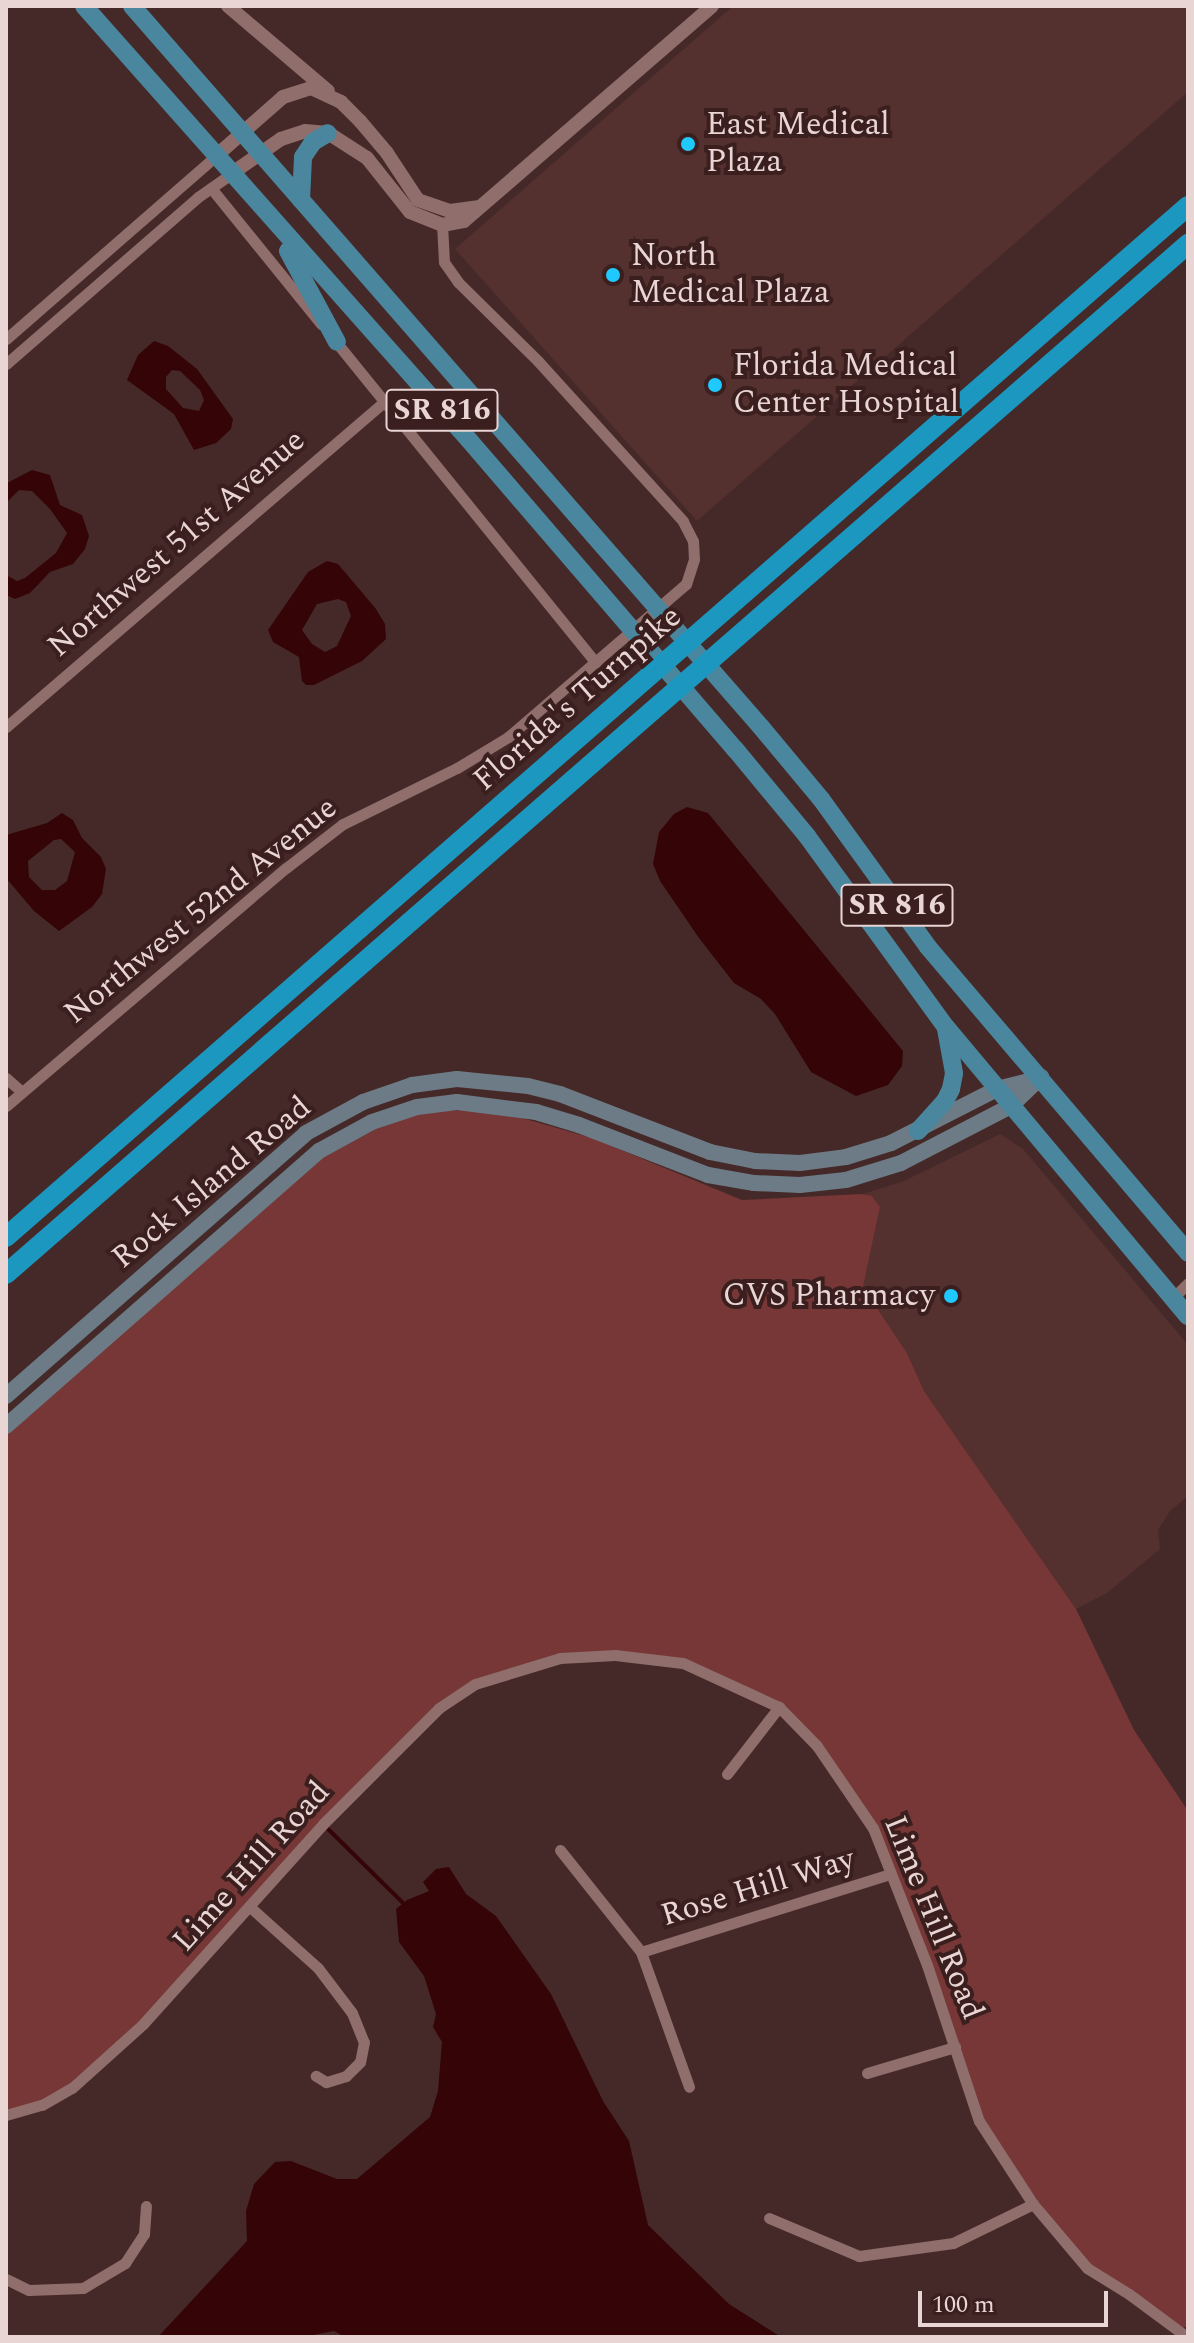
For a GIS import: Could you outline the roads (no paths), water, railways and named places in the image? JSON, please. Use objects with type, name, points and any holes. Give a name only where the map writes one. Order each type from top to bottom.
[{"type":"highway","name":"Florida's Turnpike","points":[[6,1237],[1188,206]]},
{"type":"highway","name":"Florida's Turnpike","points":[[6,1274],[1188,244]]},
{"type":"main road","name":"SR 816","points":[[84,6],[469,440],[735,749],[807,836],[946,1027],[1188,1316]]},
{"type":"main road","name":"SR 816","points":[[132,6],[761,727],[839,824],[928,947],[1188,1253]]},
{"type":"main road","points":[[301,200],[303,157],[313,142],[328,133]]},
{"type":"main road","points":[[269,217],[337,342]]},
{"type":"main road","points":[[918,1131],[945,1101],[951,1089],[954,1073],[946,1027]]},
{"type":"main road","name":"Rock Island Road","points":[[6,1396],[306,1133],[363,1102],[412,1085],[457,1079],[528,1086],[560,1094],[710,1152],[755,1161],[800,1163],[846,1157],[918,1131],[997,1089],[1041,1077]]},
{"type":"main road","name":"Rock Island Road","points":[[6,1426],[319,1151],[372,1122],[417,1107],[457,1102],[536,1112],[579,1125],[708,1175],[754,1183],[800,1185],[846,1180],[901,1163],[1011,1106],[1041,1077]]},
{"type":"street","points":[[228,6],[341,102],[387,153],[418,200],[450,211],[480,207]]},
{"type":"street","points":[[6,364],[211,188],[281,139],[305,131],[328,133],[367,158],[410,212],[442,225],[464,221],[712,6]]},
{"type":"street","points":[[16,355],[6,341],[275,103],[303,88],[319,91],[341,102]]},
{"type":"street","points":[[211,188],[596,663]]},
{"type":"street","name":"Northwest 52nd Avenue","points":[[6,1106],[286,868],[343,824],[457,768],[508,737],[686,584],[694,559],[693,541],[683,521],[568,393],[458,282],[444,262],[442,225]]},
{"type":"street","name":"Northwest 51st Avenue","points":[[6,727],[384,402]]},
{"type":"street","points":[[6,1078],[22,1092]]},
{"type":"street","points":[[1173,1298],[1188,1283]]},
{"type":"street","name":"Lime Hill Road","points":[[6,2115],[42,2105],[72,2088],[143,2024],[323,1824],[439,1708],[475,1684],[560,1658],[615,1655],[683,1663],[779,1707],[817,1746],[873,1828],[955,2047],[979,2121],[1033,2204],[1087,2268],[1183,2333]]},
{"type":"street","points":[[727,1774],[779,1707]]},
{"type":"street","points":[[560,1850],[641,1952],[689,2087]]},
{"type":"street","name":"Rose Hill Way","points":[[641,1952],[890,1874]]},
{"type":"street","points":[[250,1907],[318,1968],[352,2013],[364,2042],[360,2062],[346,2076],[326,2082],[316,2076]]},
{"type":"street","points":[[867,2073],[955,2047]]},
{"type":"street","points":[[769,2218],[859,2256],[953,2243],[1033,2204]]},
{"type":"street","points":[[6,2279],[29,2290],[83,2288],[125,2263],[144,2234],[146,2206]]},
{"type":"waterway","points":[[325,1826],[403,1903]]},
{"type":"place","name":"East Medical Plaza","points":[[688,144]]},
{"type":"place","name":"North Medical Plaza","points":[[613,275]]},
{"type":"place","name":"Florida Medical Center Hospital","points":[[715,385]]},
{"type":"place","name":"CVS Pharmacy","points":[[951,1296]]}]
